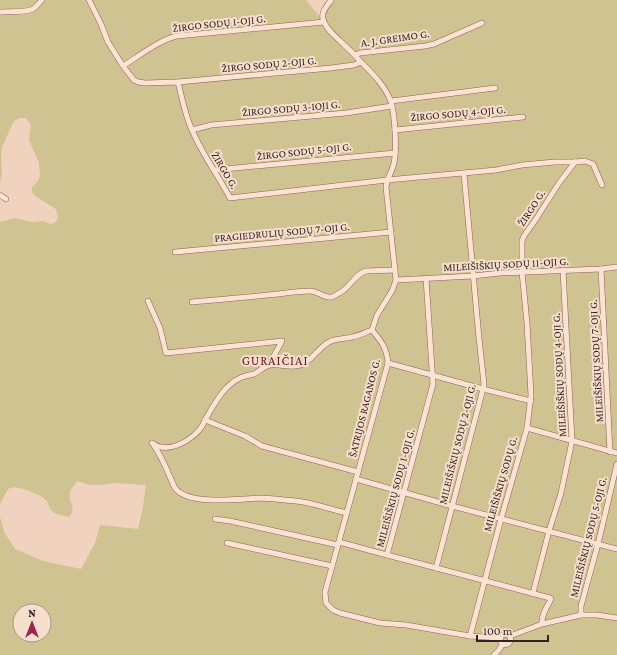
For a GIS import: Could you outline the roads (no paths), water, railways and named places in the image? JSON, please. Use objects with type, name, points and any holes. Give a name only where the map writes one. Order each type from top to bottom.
[{"type":"street","points":[[0,12],[25,12],[32,10],[42,0]]},
{"type":"street","points":[[89,0],[108,42],[134,80],[146,83],[178,82]]},
{"type":"street","points":[[331,0],[324,12],[323,19],[328,29],[355,55],[381,85],[391,103],[395,130],[395,153],[394,164],[387,180],[386,187],[396,280],[392,291],[377,315],[372,330],[352,338],[336,340],[328,343],[306,363],[295,366],[269,365],[253,374],[239,378],[229,385],[203,425],[192,436],[182,443],[166,448],[152,443],[159,453],[175,488],[191,498],[222,500],[261,498],[295,501],[347,513]]},
{"type":"street","name":"ŽIRGO SODŲ 1-OJI G.","points":[[123,66],[163,41],[177,36],[324,22]]},
{"type":"street","name":"A. J. GREIMO G.","points":[[355,55],[360,53],[430,45],[482,23]]},
{"type":"street","name":"ŽIRGO SODŲ 2-OJI G.","points":[[178,82],[331,68],[354,65],[361,62]]},
{"type":"street","name":"ŽIRGO G.","points":[[178,82],[192,130],[205,156],[230,198],[387,180],[464,174],[522,165],[584,161],[593,164],[602,186]]},
{"type":"street","name":"ŽIRGO SODŲ 3-IOJI G.","points":[[192,130],[211,125],[346,113],[391,103],[495,88]]},
{"type":"street","name":"ŽIRGO SODŲ 4-OJI G.","points":[[395,130],[523,117]]},
{"type":"street","name":"ŽIRGO SODŲ 5-OJI G.","points":[[214,170],[395,153]]},
{"type":"street","name":"ŽIRGO G.","points":[[527,428],[531,401],[521,246],[524,236],[559,183],[575,162]]},
{"type":"street","points":[[464,174],[473,276]]},
{"type":"street","points":[[0,195],[6,199]]},
{"type":"street","name":"PRAGIEDRULIŲ SODŲ 7-OJI G.","points":[[175,252],[391,232]]},
{"type":"street","name":"MILEIŠIŠKIŲ SODŲ 11-OJI G.","points":[[396,280],[617,267]]},
{"type":"street","name":"MILEIŠIŠKIŲ SODŲ 7-OJI G.","points":[[601,269],[610,452]]},
{"type":"street","points":[[192,302],[308,291],[317,292],[329,298],[345,290],[362,272],[395,270]]},
{"type":"street","name":"MILEIŠIŠKIŲ SODŲ 4-OJI G.","points":[[533,593],[560,493],[572,441],[563,270]]},
{"type":"street","name":"MILEIŠIŠKIŲ SODŲ 2-OJI G.","points":[[436,568],[483,389],[483,374],[478,338],[473,276]]},
{"type":"street","name":"MILEIŠIŠKIŲ SODŲ 1-OJI G.","points":[[426,278],[433,384],[387,555],[550,598],[551,599],[543,615],[542,624]]},
{"type":"street","points":[[148,301],[160,328],[166,353],[282,341],[269,365]]},
{"type":"street","name":"ŠATRIJOS RAGANOS G.","points":[[372,330],[383,344],[387,354],[388,363],[366,438],[325,592],[326,603],[333,610],[340,613],[380,623],[406,625],[470,636],[500,638]]},
{"type":"street","points":[[388,363],[531,401]]},
{"type":"street","points":[[205,420],[245,436],[262,446],[358,472]]},
{"type":"street","name":"MILEIŠIŠKIŲ SODŲ G.","points":[[470,636],[527,428],[617,453]]},
{"type":"street","name":"MILEIŠIŠKIŲ SODŲ 5-OJI G.","points":[[581,615],[581,606],[598,544],[617,464]]},
{"type":"street","points":[[356,479],[403,493],[617,549]]},
{"type":"street","points":[[215,519],[387,555]]},
{"type":"street","points":[[227,543],[332,566]]},
{"type":"street","points":[[503,644],[500,641],[502,635],[505,634],[510,636],[542,624],[581,615],[597,615],[617,618]]},
{"type":"street","points":[[494,655],[503,644],[509,643],[510,636]]},
{"type":"district","name":"GURAIČIAI","points":[[275,360]]}]
